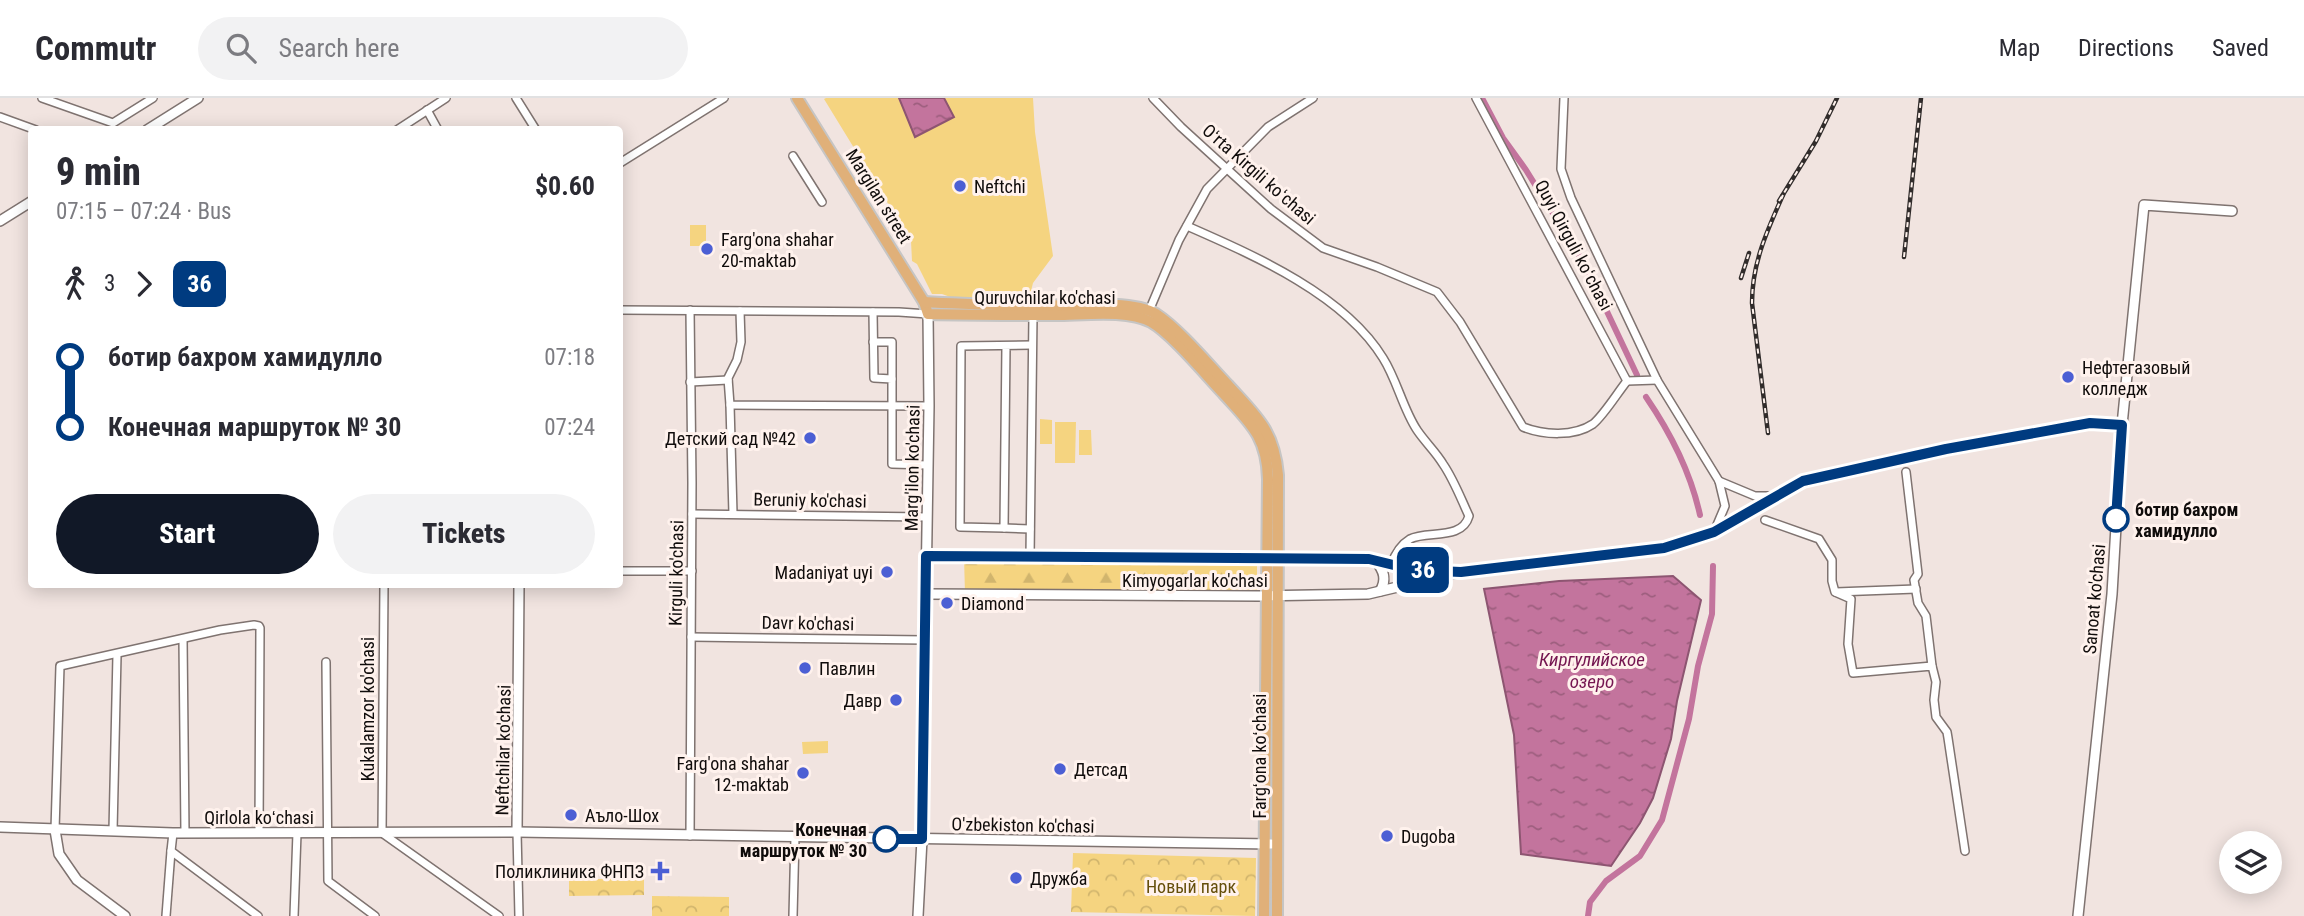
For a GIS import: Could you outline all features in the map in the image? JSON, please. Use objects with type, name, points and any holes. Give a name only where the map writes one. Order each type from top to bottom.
[{"type":"main road","name":"Margilan street","points":[[797,98],[924,302],[928,314]]},
{"type":"main road","name":"Quruvchilar ko'chasi","points":[[924,302],[1033,306],[1111,305],[1130,306],[1157,314],[1246,405],[1272,440],[1278,475],[1273,559]]},
{"type":"main road","name":"Quruvchilar ko'chasi","points":[[928,314],[1112,315],[1144,319],[1153,323],[1238,409],[1264,446],[1268,457],[1273,596]]},
{"type":"main road","name":"Fargʻona koʻchasi","points":[[1264,916],[1271,844],[1273,596]]},
{"type":"main road","name":"Fargʻona koʻchasi","points":[[1271,844],[1277,916]]},
{"type":"street","points":[[42,98],[113,123],[153,98]]},
{"type":"street","points":[[163,126],[198,98]]},
{"type":"street","points":[[403,126],[446,98]]},
{"type":"street","points":[[516,98],[534,126]]},
{"type":"street","points":[[623,161],[724,98]]},
{"type":"street","name":"Oʻrta Kirgili koʻchasi","points":[[1153,98],[1271,209],[1323,248],[1437,292],[1460,322],[1523,427],[1538,433],[1555,433],[1575,431],[1593,424],[1627,381]]},
{"type":"street","points":[[1149,311],[1187,226],[1207,189],[1268,127],[1313,98]]},
{"type":"street","name":"Quyi Qirguli koʻchasi","points":[[1476,98],[1627,381]]},
{"type":"street","points":[[1564,98],[1560,169],[1571,198],[1657,380],[1719,481],[1725,506],[1714,532]]},
{"type":"street","points":[[427,110],[436,126]]},
{"type":"street","points":[[0,117],[28,127]]},
{"type":"street","points":[[793,156],[822,202]]},
{"type":"street","points":[[0,221],[28,204]]},
{"type":"street","name":"Sanoat ko'chasi","points":[[2078,916],[2112,594],[2122,425],[2144,205],[2232,211]]},
{"type":"street","points":[[1187,226],[1259,257],[1285,272],[1342,313],[1367,335],[1383,358],[1416,428],[1443,463],[1469,516],[1464,526],[1455,530],[1409,540],[1396,551],[1391,565]]},
{"type":"street","name":"Quruvchilar ko'chasi","points":[[623,310],[928,314]]},
{"type":"street","name":"Kirguli ko'chasi","points":[[690,310],[690,836]]},
{"type":"street","points":[[733,514],[728,380],[741,342],[740,311]]},
{"type":"street","points":[[873,312],[874,378],[892,379]]},
{"type":"street","name":"Marg'ilon ko'chasi","points":[[918,916],[922,839],[928,314]]},
{"type":"street","points":[[1030,557],[1032,315]]},
{"type":"street","points":[[873,342],[892,342],[892,464],[928,465]]},
{"type":"street","points":[[1030,528],[960,527],[961,346],[1032,345]]},
{"type":"street","points":[[1004,528],[1006,346]]},
{"type":"street","points":[[690,382],[728,380]]},
{"type":"street","points":[[1627,381],[1657,380]]},
{"type":"street","points":[[730,405],[929,407]]},
{"type":"street","name":"Kimyogarlar ko'chasi","points":[[926,594],[1368,594],[1461,572],[1664,548],[1714,532],[1803,481],[1946,449],[2090,423],[2122,425]]},
{"type":"street","points":[[1906,472],[1918,574],[1914,580],[1917,603],[1926,616],[1936,682],[1936,717],[1947,733],[1965,851]]},
{"type":"street","points":[[1719,481],[1755,496],[1777,496]]},
{"type":"street","name":"Beruniy ko'chasi","points":[[692,514],[927,517]]},
{"type":"street","points":[[1765,520],[1819,539],[1832,560],[1835,592]]},
{"type":"street","name":"Kimyogarlar ko'chasi","points":[[926,556],[1376,560],[1414,570],[1461,572]]},
{"type":"street","points":[[1376,560],[1384,574],[1384,585],[1380,591]]},
{"type":"street","points":[[623,571],[692,572]]},
{"type":"street","name":"Kukalamzor ko'chasi","points":[[382,833],[384,588]]},
{"type":"street","name":"Neftchilar ko'chasi","points":[[519,588],[519,916]]},
{"type":"street","points":[[1835,592],[1916,589]]},
{"type":"street","points":[[1835,592],[1851,599],[1848,644],[1853,673],[1932,666]]},
{"type":"street","points":[[125,916],[77,880],[59,854],[55,830],[60,666],[231,628],[259,626],[258,833]]},
{"type":"street","name":"Davr ko'chasi","points":[[691,637],[925,640]]},
{"type":"street","points":[[183,639],[185,833]]},
{"type":"street","points":[[113,831],[117,654]]},
{"type":"street","points":[[326,662],[328,881],[375,916]]},
{"type":"street","name":"Qirlola koʻchasi","points":[[0,827],[173,833],[517,832]]},
{"type":"street","name":"O'zbekiston ko'chasi","points":[[517,832],[1271,844]]},
{"type":"street","points":[[166,916],[173,833]]},
{"type":"street","points":[[295,916],[297,833]]},
{"type":"street","points":[[382,833],[499,916]]},
{"type":"street","points":[[793,916],[795,837]]},
{"type":"street","points":[[171,851],[258,916]]},
{"type":"green space","name":"Neftchi","points":[[1033,98],[1035,132],[1053,256],[1033,283],[1029,299],[956,299],[932,294],[917,264],[912,261],[911,241],[824,99]]},
{"type":"green space","points":[[690,225],[706,225],[706,246],[690,246]]},
{"type":"green space","points":[[1040,419],[1052,420],[1052,444],[1040,444]]},
{"type":"green space","points":[[1055,422],[1076,422],[1075,463],[1055,463]]},
{"type":"green space","points":[[1079,430],[1091,430],[1092,455],[1079,455]]},
{"type":"green space","points":[[964,557],[1257,559],[1257,596],[965,594]]},
{"type":"green space","points":[[828,741],[828,753],[803,754],[802,742]]},
{"type":"green space","name":"Новый парк","points":[[1073,853],[1256,858],[1255,916],[1071,912]]},
{"type":"green space","points":[[569,879],[644,879],[644,895],[569,896]]},
{"type":"green space","points":[[652,896],[729,897],[729,916],[652,916]]},
{"type":"water","points":[[899,98],[944,98],[954,117],[915,137]]},
{"type":"water","name":"Киргулийское озеро","points":[[1673,576],[1701,600],[1677,701],[1671,739],[1653,798],[1640,823],[1611,866],[1521,854],[1514,735],[1484,589],[1559,581]]},
{"type":"waterway","points":[[1482,98],[1503,138],[1585,265],[1637,375]]},
{"type":"waterway","points":[[1646,397],[1679,454],[1700,515]]},
{"type":"waterway","points":[[1588,916],[1590,902],[1606,881],[1640,856],[1662,820],[1689,719],[1698,666],[1712,614],[1713,566]]},
{"type":"railway","points":[[1779,201],[1816,141],[1837,98]]},
{"type":"railway","points":[[1904,257],[1921,98]]},
{"type":"railway","points":[[1768,433],[1752,303],[1755,274],[1762,248],[1783,195]]},
{"type":"railway","points":[[1741,278],[1749,253]]},
{"type":"bus line","name":"36","points":[[886,839],[922,839],[926,556],[1369,559],[1414,570],[1461,572],[1544,563],[1664,548],[1714,532],[1803,481],[1946,449],[2090,423],[2122,425],[2116,519]]},
{"type":"place","name":"Neftchi","points":[[960,186]]},
{"type":"place","name":"Farg'ona shahar 20-maktab","points":[[707,249]]},
{"type":"place","name":"Нефтегазовый колледж","points":[[2068,377]]},
{"type":"place","name":"Детский сад №42","points":[[810,438]]},
{"type":"place","name":"ботир бахром хамидулло","points":[[2116,519]]},
{"type":"place","name":"Madaniyat uyi","points":[[887,572]]},
{"type":"place","name":"Diamond","points":[[947,603]]},
{"type":"place","name":"Павлин","points":[[805,668]]},
{"type":"place","name":"Давр","points":[[896,700]]},
{"type":"place","name":"Детсад","points":[[1060,769]]},
{"type":"place","name":"Farg'ona shahar 12-maktab","points":[[803,773]]},
{"type":"place","name":"Аъло-Шох","points":[[571,815]]},
{"type":"place","name":"Dugoba","points":[[1387,836]]},
{"type":"place","name":"Конечная маршруток № 30","points":[[886,839]]},
{"type":"place","name":"Поликлиника ФНПЗ","points":[[660,871]]},
{"type":"place","name":"Дружба","points":[[1016,878]]}]
